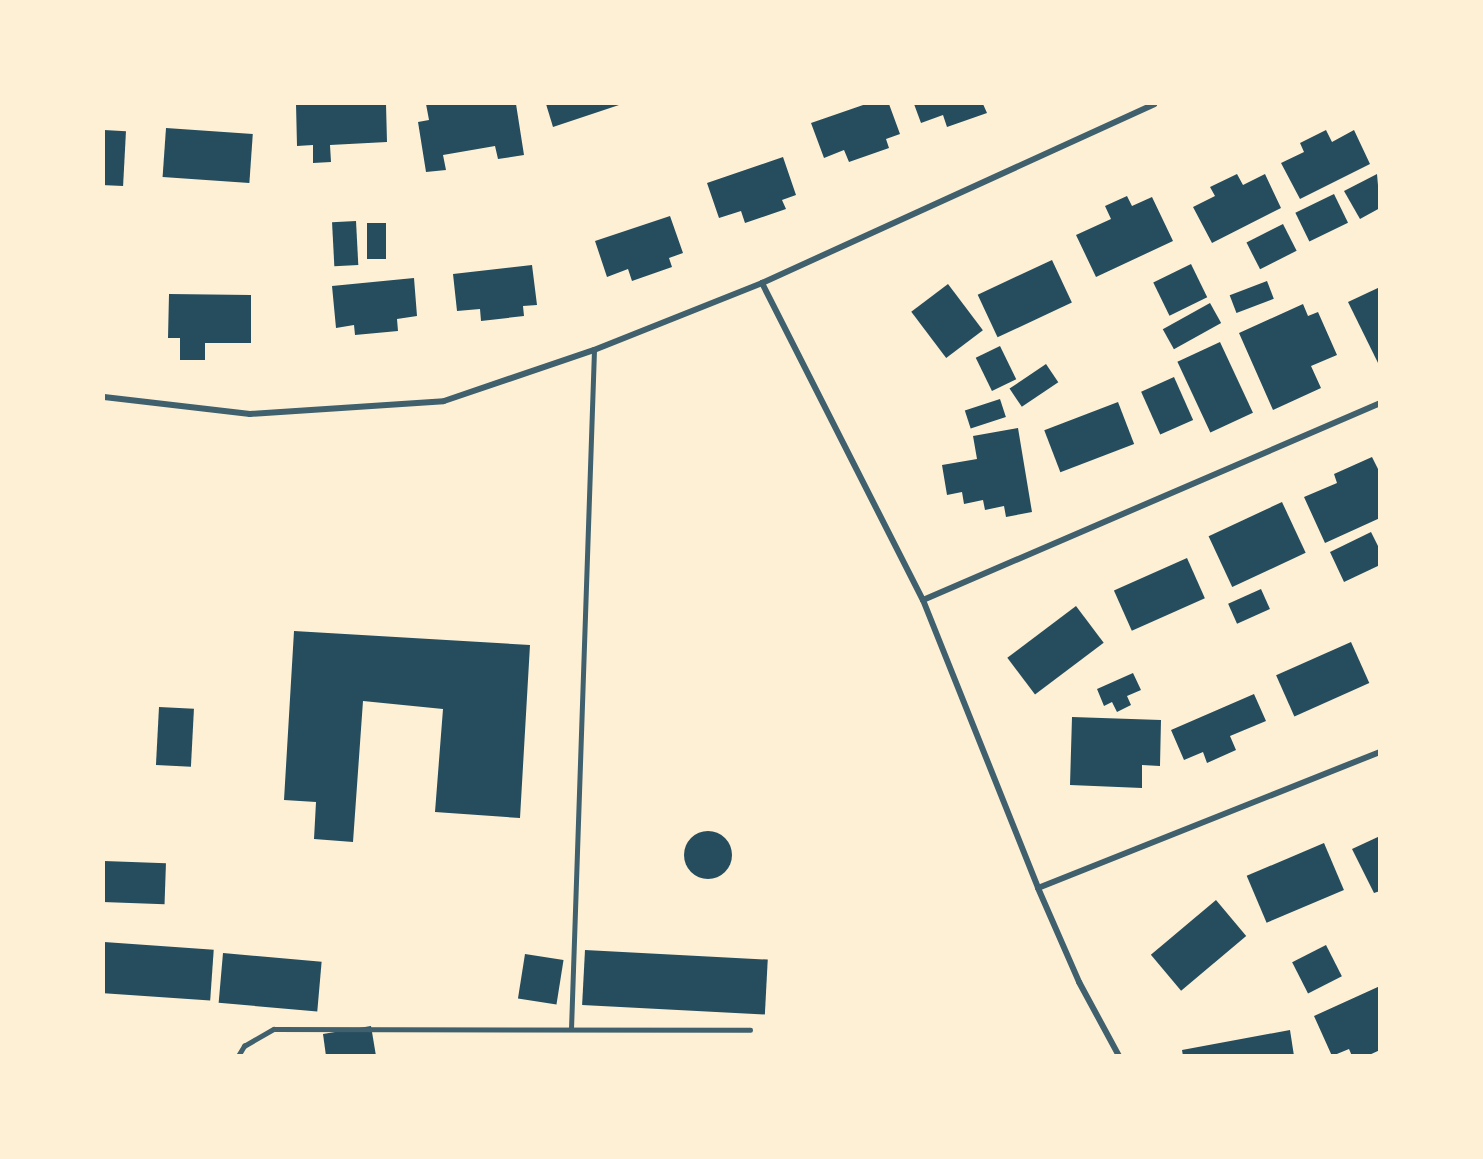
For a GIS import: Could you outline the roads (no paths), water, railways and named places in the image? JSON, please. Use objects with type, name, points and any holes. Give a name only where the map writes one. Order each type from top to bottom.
[{"type":"street","points":[[104,398],[249,414],[444,400],[594,350],[762,283],[1154,104]]},
{"type":"street","points":[[762,283],[922,600],[1078,982],[1119,1056]]},
{"type":"street","points":[[922,600],[1380,403]]},
{"type":"street","points":[[1038,888],[1380,752]]},
{"type":"lane","points":[[571,1029],[594,350]]},
{"type":"lane","points":[[238,1056],[244,1046],[274,1029],[750,1030]]}]
